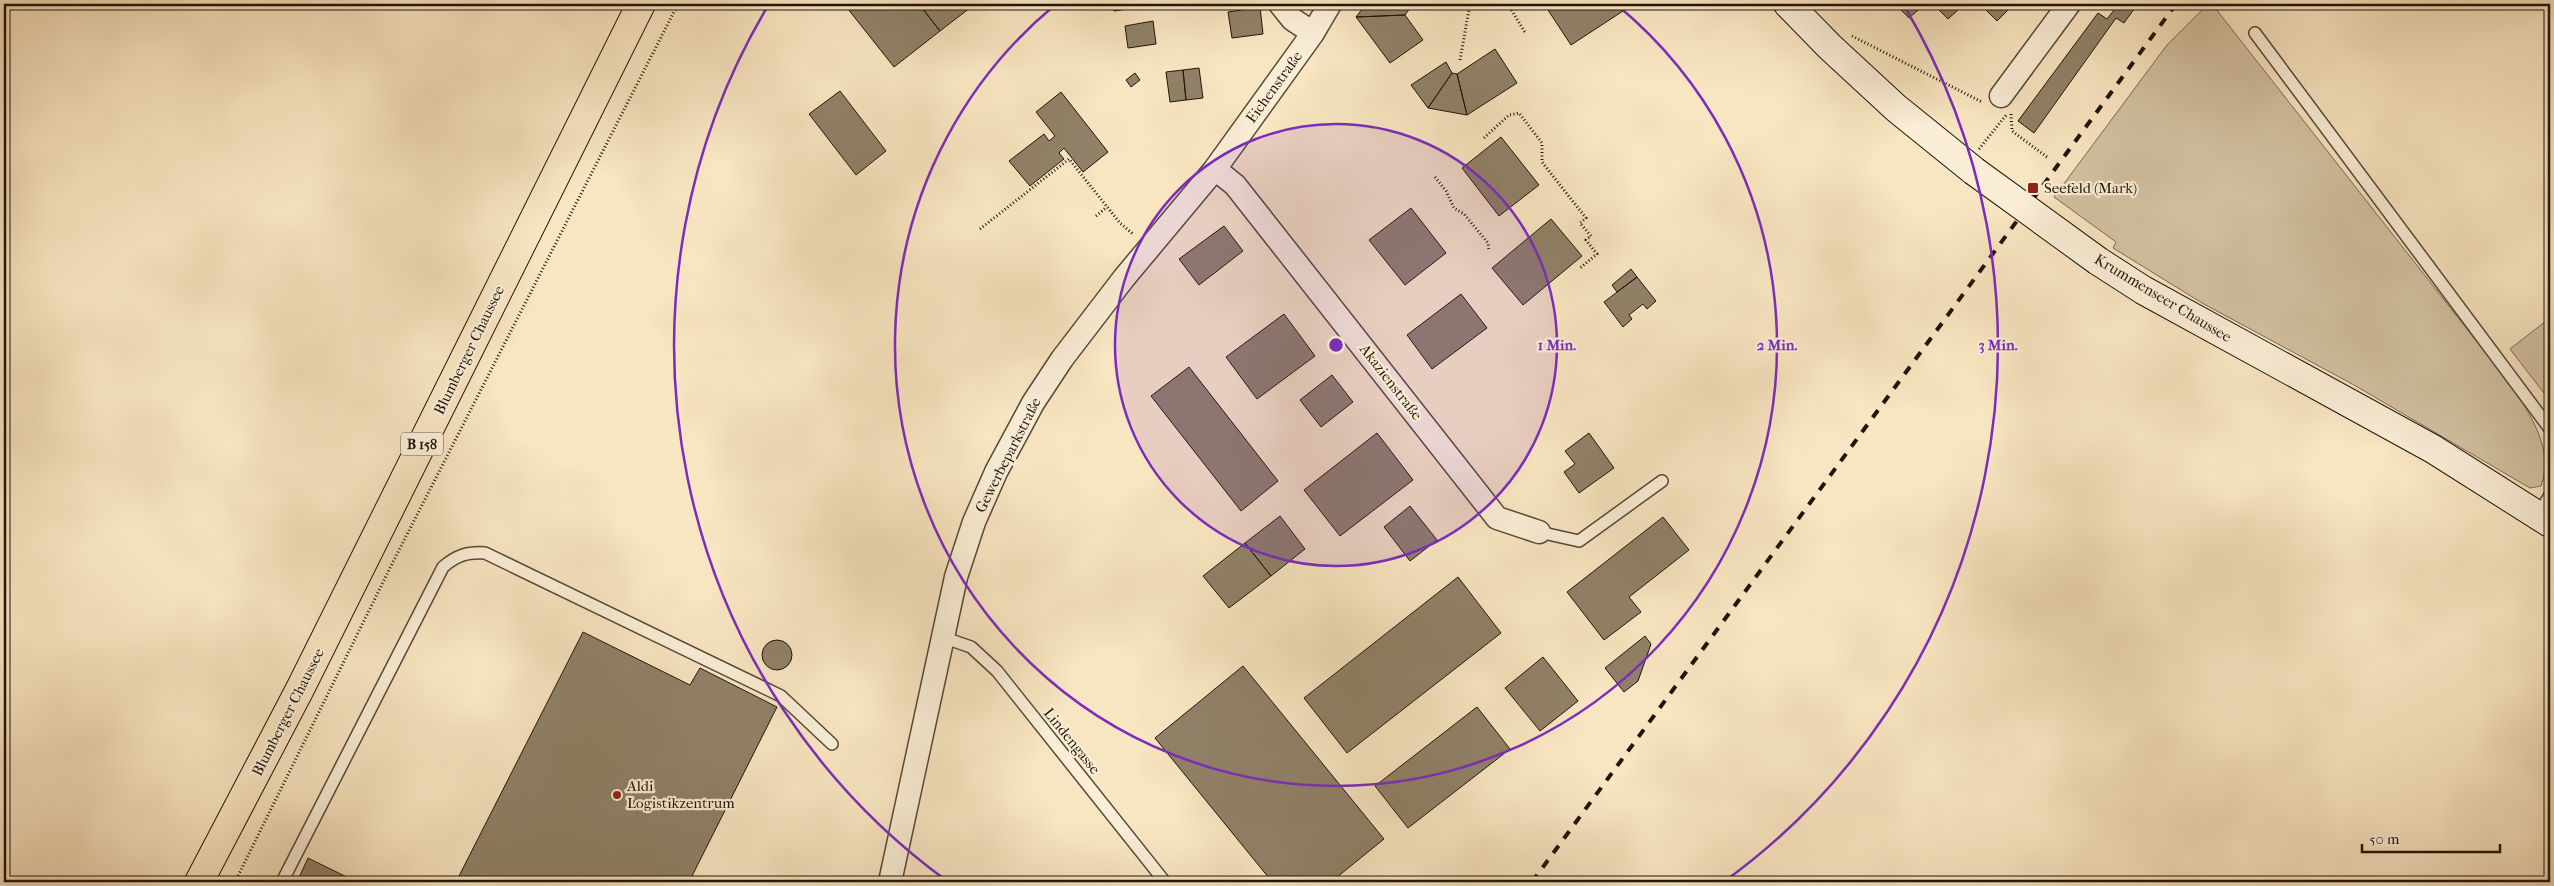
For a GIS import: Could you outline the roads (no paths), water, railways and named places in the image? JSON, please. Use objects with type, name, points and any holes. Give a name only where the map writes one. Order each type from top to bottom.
[{"type":"main road","name":"Blumberger Chaussee","points":[[199,882],[300,689],[641,4]]},
{"type":"main road","name":"Krummenseer Chaussee","points":[[1788,4],[1830,47],[1896,108],[1974,163],[2098,261],[2144,290],[2546,511]]},
{"type":"street","points":[[1280,4],[1292,18],[1313,33]]},
{"type":"street","name":"Eichenstraße","points":[[1215,169],[1313,33],[1330,4]]},
{"type":"street","points":[[2001,96],[2069,4]]},
{"type":"street","name":"Akazienstraße","points":[[1215,169],[1235,185],[1497,518],[1539,532]]},
{"type":"street","name":"Gewerbeparkstraße","points":[[890,882],[918,760],[942,636],[956,576],[974,522],[996,472],[1033,403],[1062,359],[1124,278],[1215,169]]},
{"type":"lane","points":[[2254,32],[2550,429]]},
{"type":"lane","points":[[1539,532],[1580,541],[1662,482]]},
{"type":"lane","points":[[282,882],[443,567],[455,556],[469,552],[485,553],[781,696],[832,744]]},
{"type":"lane","name":"Lindengasse","points":[[942,636],[971,647],[997,671],[1165,882]]},
{"type":"railway","points":[[1532,882],[2176,4]]},
{"type":"place","name":"Seefeld (Mark)","points":[[2033,188]]},
{"type":"place","name":"Aldi Logistikzentrum","points":[[617,795]]}]
